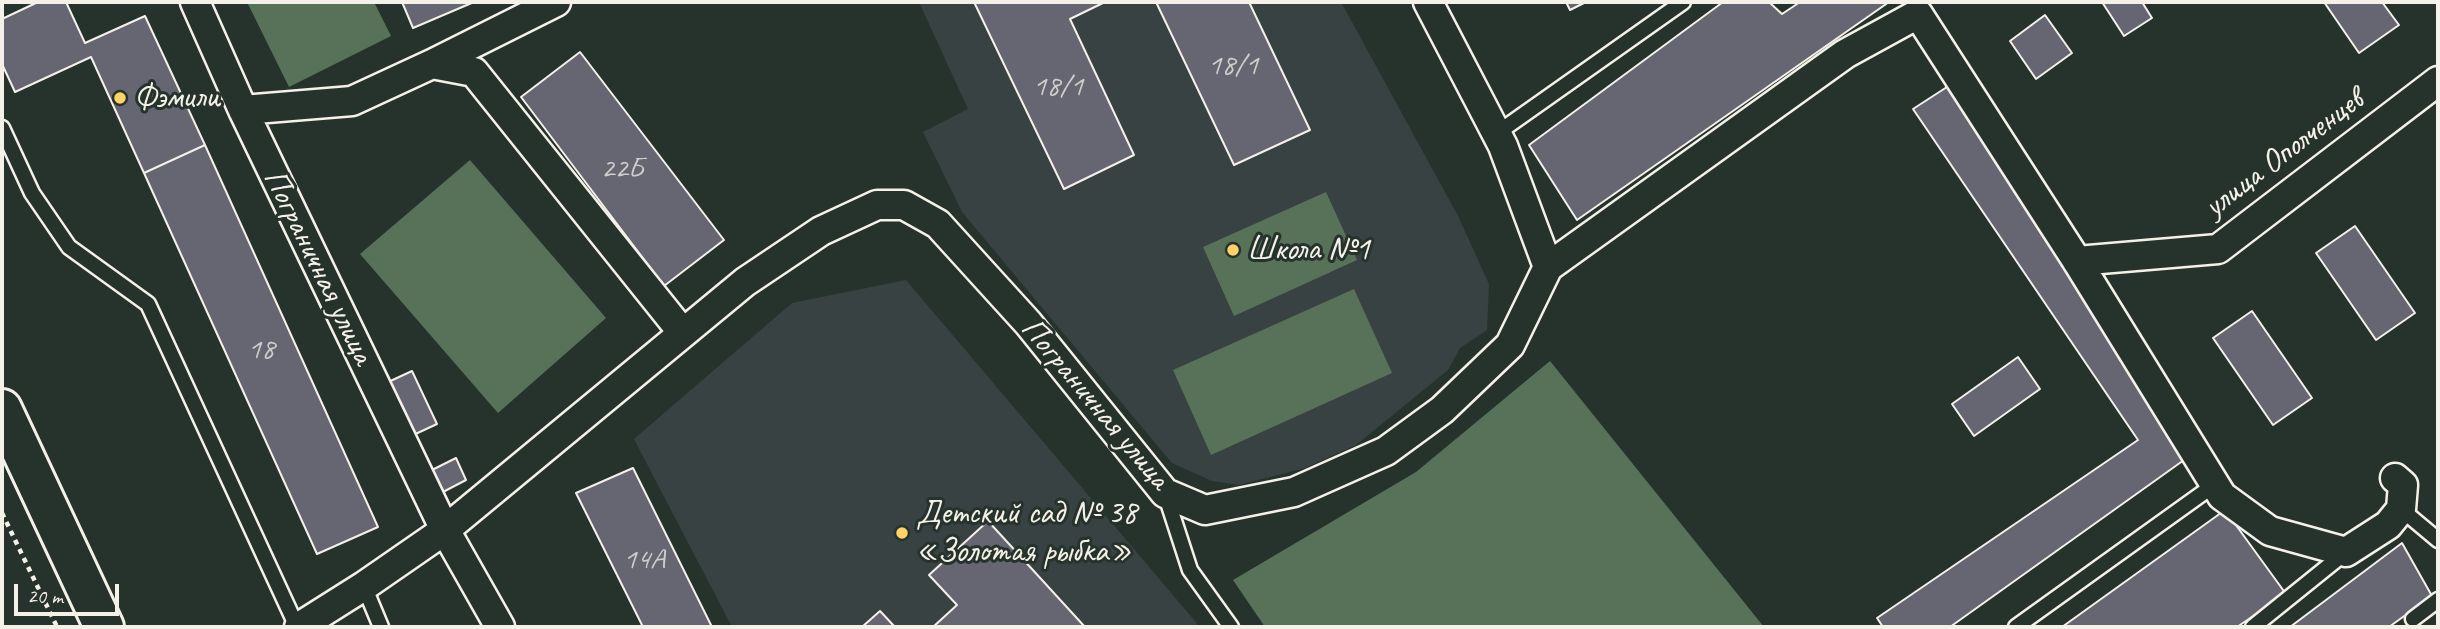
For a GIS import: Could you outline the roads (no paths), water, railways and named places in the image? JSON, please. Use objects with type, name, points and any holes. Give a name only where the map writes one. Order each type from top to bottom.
[{"type":"main road","points":[[4,420],[104,627]]},
{"type":"street","name":"Пограничная улица","points":[[195,2],[243,110],[445,530],[500,627]]},
{"type":"street","points":[[243,110],[352,101],[556,2]]},
{"type":"street","points":[[1428,2],[1503,146],[1548,267],[1845,54],[1927,8],[2077,261],[2222,496],[2270,531],[2346,552],[2388,525],[2401,509],[2403,485],[2395,478]]},
{"type":"street","points":[[432,64],[474,72],[683,332]]},
{"type":"street","name":"улица Ополченцев","points":[[2077,261],[2218,249],[2438,81]]},
{"type":"street","name":"Пограничная улица","points":[[298,627],[364,586],[445,530],[745,282],[821,231],[877,205],[904,205],[938,224],[1027,323],[1164,493],[1205,510],[1294,492],[1386,452],[1442,410],[1510,345],[1548,267]]},
{"type":"lane","points":[[1496,134],[1683,2]]},
{"type":"lane","points":[[2,128],[32,193],[69,247],[148,304],[298,627]]},
{"type":"lane","points":[[2016,627],[2214,485]]},
{"type":"lane","points":[[1164,493],[1190,570],[1231,627]]},
{"type":"lane","points":[[2401,509],[2438,540]]},
{"type":"lane","points":[[2253,627],[2346,552]]},
{"type":"lane","points":[[364,586],[381,627]]},
{"type":"lane","points":[[2413,619],[2438,600]]},
{"type":"place","name":"Фэмили","points":[[120,98]]},
{"type":"place","name":"Школа №1","points":[[1233,250]]},
{"type":"place","name":"Детский сад № 38 «Золотая рыбка»","points":[[902,533]]}]
